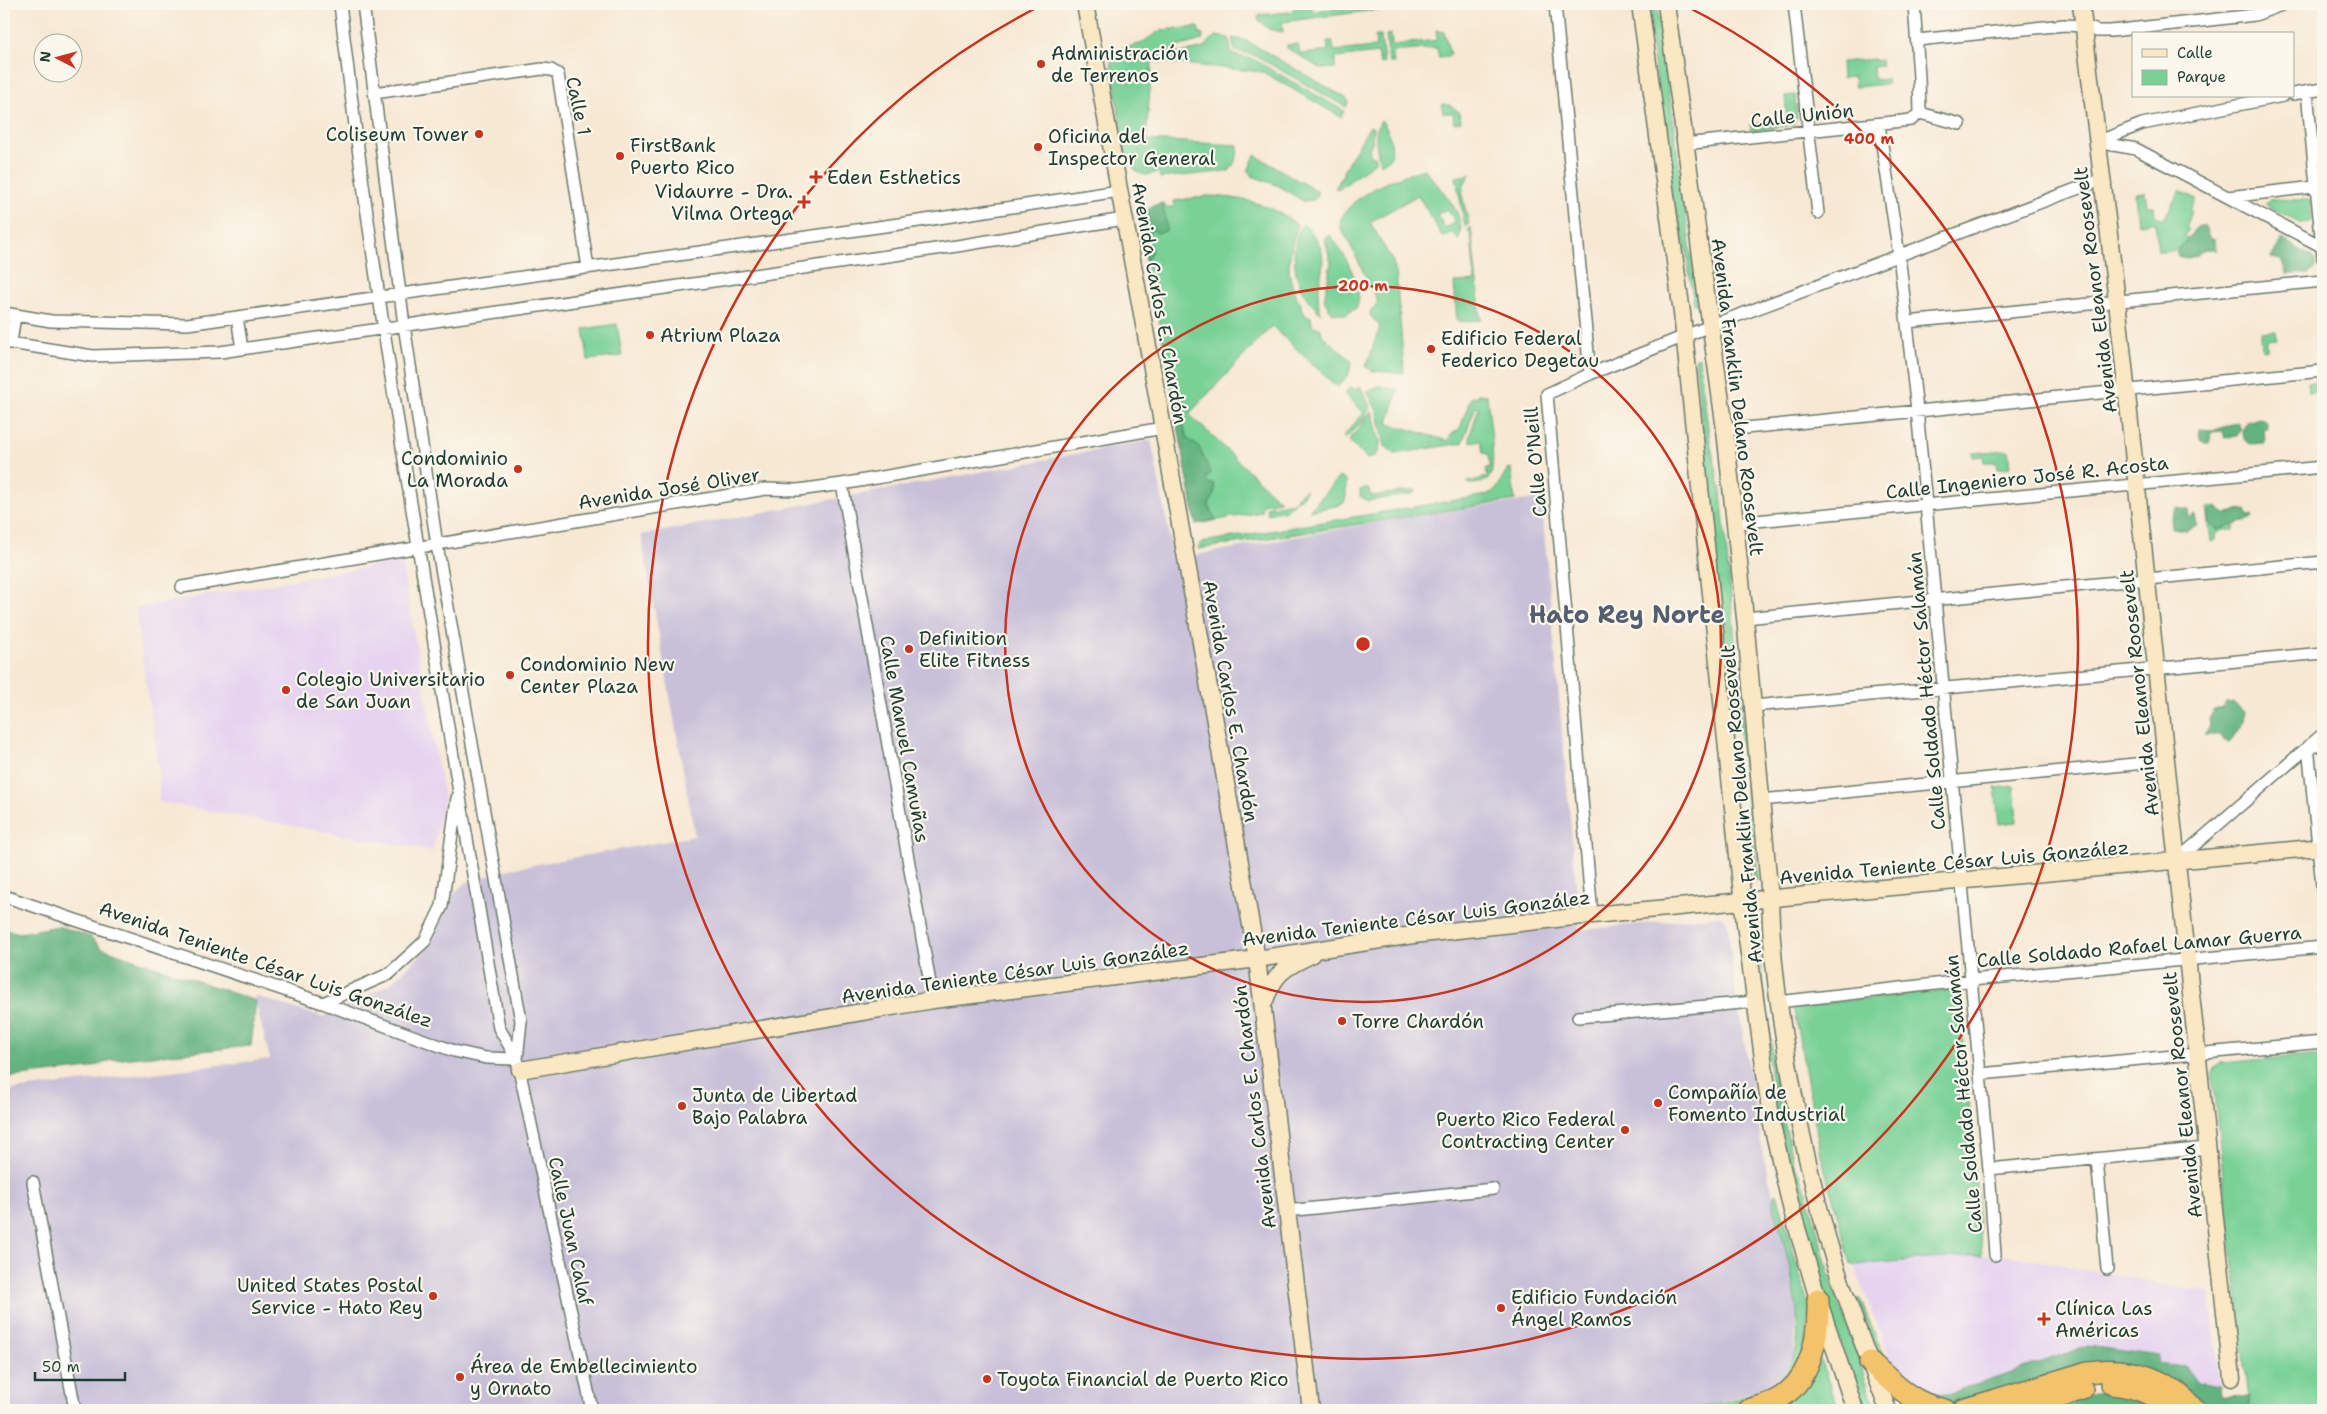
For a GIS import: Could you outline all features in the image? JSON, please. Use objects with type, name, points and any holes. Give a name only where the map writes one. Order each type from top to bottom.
[{"type":"highway","points":[[1749,1410],[1783,1395],[1799,1379],[1814,1350],[1819,1328],[1818,1299]]},
{"type":"highway","points":[[1870,1362],[1908,1396],[1932,1408],[1944,1410]]},
{"type":"highway","points":[[1962,1410],[2088,1372],[2102,1370],[2148,1376],[2163,1383],[2194,1410]]},
{"type":"highway","points":[[2024,1410],[2082,1389],[2112,1384],[2132,1386],[2151,1394],[2171,1410]]},
{"type":"street","points":[[340,4],[351,102],[385,328],[499,1028],[518,1064]]},
{"type":"street","points":[[363,4],[404,325],[437,545],[521,1021],[518,1064]]},
{"type":"street","name":"Avenida Carlos E. Chardón","points":[[1085,4],[1163,428],[1257,959],[1311,1410]]},
{"type":"street","points":[[1555,4],[1590,374]]},
{"type":"street","name":"Avenida Franklin Delano Roosevelt","points":[[1640,4],[1684,336],[1754,1002],[1772,1125],[1792,1210],[1818,1299],[1855,1410]]},
{"type":"street","name":"Avenida Franklin Delano Roosevelt","points":[[1666,4],[1725,430],[1762,800],[1770,899],[1770,922],[1778,1002],[1788,1063],[1814,1187],[1835,1263],[1888,1410]]},
{"type":"street","points":[[1794,4],[1818,213]]},
{"type":"street","points":[[1914,4],[1920,113],[1960,124]]},
{"type":"street","name":"Avenida Eleanor Roosevelt","points":[[2081,4],[2127,391],[2232,1378]]},
{"type":"street","points":[[1917,40],[2064,25],[2084,26],[2097,31],[2170,25],[2255,15],[2284,4]]},
{"type":"street","name":"Calle 1","points":[[374,93],[542,69],[551,70],[558,74],[588,268]]},
{"type":"street","points":[[2294,94],[2323,90]]},
{"type":"street","points":[[2307,92],[2320,186],[2323,258]]},
{"type":"street","points":[[2097,142],[2142,124],[2273,98]]},
{"type":"street","name":"Calle Unión","points":[[1684,144],[1911,120],[1920,113]]},
{"type":"street","name":"Calle Soldado Héctor Salamán","points":[[1879,124],[1899,254],[1926,505],[1989,1169],[1995,1255]]},
{"type":"street","points":[[2097,142],[2136,150],[2322,246]]},
{"type":"street","name":"Calle O'Neill","points":[[1592,915],[1547,394],[1590,374],[1684,336],[2103,179]]},
{"type":"street","points":[[2228,197],[2320,186]]},
{"type":"street","points":[[1119,191],[187,324],[51,321],[9,314],[8,343],[93,356],[220,352],[938,249],[1124,219]]},
{"type":"street","points":[[1907,322],[2323,281]]},
{"type":"street","points":[[237,318],[242,349]]},
{"type":"street","points":[[1725,430],[2323,372]]},
{"type":"street","name":"Avenida José Oliver","points":[[182,587],[302,565],[420,548],[766,489],[798,490],[842,484],[1163,428]]},
{"type":"street","name":"Calle Ingeniero José R. Acosta","points":[[1735,524],[2323,467]]},
{"type":"street","name":"Calle Manuel Camuñas","points":[[842,484],[933,1000]]},
{"type":"street","points":[[1745,618],[2323,562]]},
{"type":"street","points":[[1753,706],[2323,652]]},
{"type":"street","points":[[2177,860],[2323,734]]},
{"type":"street","points":[[2308,746],[2323,746]]},
{"type":"street","points":[[2308,746],[2321,847],[2323,895]]},
{"type":"street","points":[[1762,800],[2166,761]]},
{"type":"street","points":[[323,1002],[390,974],[425,941],[442,906],[459,788]]},
{"type":"street","name":"Avenida Teniente César Luis González","points":[[4,896],[323,1002],[454,1051],[518,1064],[933,1000],[1257,959],[1413,935],[1592,915],[2321,847]]},
{"type":"street","name":"Calle Soldado Rafael Lamar Guerra","points":[[1778,1002],[1971,980],[2323,946]]},
{"type":"street","points":[[1262,1008],[1271,984],[1282,972],[1295,963],[1327,948]]},
{"type":"street","points":[[1578,1017],[1754,1002]]},
{"type":"street","points":[[1980,1074],[2323,1042]]},
{"type":"street","name":"Calle Juan Calaf","points":[[518,1064],[592,1410]]},
{"type":"street","points":[[1989,1169],[2207,1148]]},
{"type":"street","points":[[2097,1159],[2107,1269]]},
{"type":"street","points":[[33,1182],[75,1410]]},
{"type":"street","points":[[1287,1211],[1493,1189]]},
{"type":"shaded area","points":[[1151,440],[1174,559],[1395,519],[1541,498],[1580,930],[1721,916],[1727,921],[1735,987],[1764,1159],[1794,1280],[1798,1309],[1793,1359],[1785,1374],[1778,1381],[1764,1389],[1690,1410],[4,1410],[4,1091],[270,1059],[254,996],[323,1017],[390,984],[431,945],[451,896],[465,883],[510,869],[695,836],[641,535]]},
{"type":"shaded area","name":"Colegio Universitario de San Juan","points":[[401,561],[444,798],[433,851],[159,802],[159,771],[135,608]]},
{"type":"shaded area","name":"Clínica Las Américas","points":[[2003,1254],[2210,1293],[2220,1387],[2197,1383],[2185,1366],[2158,1363],[2159,1356],[2088,1346],[1947,1394],[1933,1391],[1895,1371],[1854,1265]]},
{"type":"green space","points":[[1300,4],[1311,4],[1312,11],[1380,4],[1423,4],[1282,22],[1283,32],[1268,29],[1258,19],[1259,15],[1290,12]]},
{"type":"green space","points":[[1646,4],[1657,4],[1698,304],[1694,304],[1686,251],[1672,195]]},
{"type":"green space","points":[[1198,27],[1200,34],[1203,35],[1202,40],[1177,47],[1177,54],[1204,48],[1215,36],[1229,38],[1231,51],[1234,55],[1253,59],[1344,111],[1341,117],[1263,72],[1152,61],[1146,140],[1238,145],[1238,151],[1235,162],[1229,171],[1160,178],[1159,172],[1146,175],[1137,172],[1125,154],[1110,56],[1120,49],[1140,44],[1161,30]]},
{"type":"green space","points":[[1436,30],[1444,32],[1450,54],[1448,57],[1439,58],[1437,48],[1393,52],[1394,63],[1389,63],[1386,35],[1391,34],[1392,45],[1437,40]]},
{"type":"green space","points":[[1375,36],[1381,36],[1384,63],[1380,64],[1378,53],[1335,58],[1335,68],[1321,69],[1287,48],[1287,45],[1298,44],[1300,54],[1328,51],[1327,41],[1332,41],[1334,51],[1376,47]]},
{"type":"green space","points":[[1232,38],[1245,40],[1346,98],[1349,101],[1346,107],[1254,55],[1235,51]]},
{"type":"green space","points":[[1875,59],[1875,61],[1881,60],[1882,66],[1873,67],[1874,80],[1887,79],[1888,84],[1855,87],[1854,77],[1842,78],[1841,62]]},
{"type":"green space","points":[[1795,95],[1797,117],[1793,125],[1751,131],[1750,124],[1787,121],[1785,96]]},
{"type":"green space","points":[[1442,104],[1455,109],[1461,121],[1454,123],[1453,113],[1443,113]]},
{"type":"green space","points":[[1381,120],[1390,137],[1392,153],[1390,158],[1380,164],[1376,137]]},
{"type":"green space","points":[[1370,126],[1373,128],[1372,143],[1369,149],[1371,156],[1375,156],[1375,162],[1338,190],[1335,188],[1343,175],[1343,171]]},
{"type":"green space","points":[[1255,155],[1318,192],[1314,200],[1303,201],[1279,186],[1252,176],[1248,171]]},
{"type":"green space","points":[[1425,169],[1445,194],[1457,212],[1461,231],[1458,240],[1453,232],[1443,238],[1418,195],[1370,222],[1393,262],[1396,273],[1404,368],[1403,373],[1373,371],[1366,367],[1380,327],[1370,315],[1371,310],[1377,304],[1377,300],[1348,240],[1341,230],[1340,221],[1346,211],[1365,194],[1389,181]],"holes":[[[1448,209],[1455,222],[1445,228],[1437,214]]]},
{"type":"green space","points":[[1470,174],[1464,184],[1462,195],[1469,224],[1465,227],[1456,177]]},
{"type":"green space","points":[[2180,190],[2196,199],[2190,210],[2192,211],[2186,228],[2189,229],[2184,237],[2188,238],[2183,245],[2176,249],[2158,252],[2155,222],[2138,224],[2135,193],[2145,192],[2147,206],[2154,206],[2155,216],[2164,219]]},
{"type":"green space","points":[[1207,196],[1255,203],[1278,212],[1298,226],[1289,261],[1291,281],[1297,299],[1301,303],[1301,308],[1306,316],[1311,317],[1312,325],[1321,329],[1322,335],[1352,361],[1348,376],[1337,387],[1272,326],[1189,414],[1280,501],[1262,504],[1261,512],[1196,524],[1155,296],[1144,255],[1141,222],[1144,214],[1152,206],[1164,203],[1166,208],[1175,206],[1174,201]]},
{"type":"green space","points":[[2271,199],[2310,200],[2311,222],[2299,223],[2265,204]]},
{"type":"green space","points":[[1162,203],[1167,225],[1166,231],[1158,233],[1152,230],[1149,232],[1149,244],[1152,250],[1146,262],[1142,235],[1143,219],[1146,212],[1153,206]]},
{"type":"green space","points":[[1303,224],[1314,236],[1321,248],[1323,258],[1318,301],[1321,313],[1305,295],[1295,267],[1296,240]]},
{"type":"green space","points":[[2199,226],[2205,226],[2209,238],[2215,240],[2216,250],[2204,249],[2196,256],[2189,258],[2178,256],[2176,251]]},
{"type":"green space","points":[[1471,227],[1481,320],[1457,322],[1454,283],[1475,281],[1471,235],[1467,231]]},
{"type":"green space","points":[[1330,235],[1346,259],[1358,290],[1359,299],[1357,307],[1346,315],[1331,312],[1324,300],[1331,263],[1325,239]]},
{"type":"green space","points":[[2282,239],[2311,256],[2315,260],[2315,269],[2308,274],[2286,274],[2282,260],[2271,258]]},
{"type":"green space","points":[[617,324],[622,356],[588,360],[584,329]]},
{"type":"green space","points":[[2276,331],[2277,339],[2267,340],[2267,349],[2262,350],[2261,332]]},
{"type":"green space","points":[[1699,357],[1709,436],[1721,492],[1758,880],[1754,880],[1739,725],[1727,674],[1695,359]]},
{"type":"green space","points":[[2323,381],[2323,399],[2320,392],[2309,393],[2308,382]]},
{"type":"green space","points":[[1360,386],[1370,407],[1365,418],[1345,439],[1343,436],[1364,413],[1344,393],[1352,387],[1355,390]]},
{"type":"green space","points":[[1380,386],[1398,390],[1388,423],[1448,441],[1451,435],[1460,428],[1471,397],[1476,397],[1477,394],[1487,395],[1493,461],[1490,476],[1484,482],[1470,484],[1467,482],[1487,477],[1486,468],[1490,467],[1488,454],[1483,453],[1481,440],[1470,442],[1470,435],[1479,407],[1476,406],[1462,443],[1395,454],[1385,446],[1378,413],[1367,391]]},
{"type":"green space","points":[[1372,411],[1380,442],[1379,451],[1375,456],[1367,459],[1349,441]]},
{"type":"green space","points":[[2259,418],[2267,422],[2267,428],[2264,428],[2265,443],[2250,444],[2245,440],[2242,432],[2246,422]]},
{"type":"green space","points":[[1177,421],[1183,423],[1187,438],[1199,447],[1211,473],[1206,479],[1209,483],[1214,484],[1215,491],[1209,505],[1216,520],[1196,524]]},
{"type":"green space","points":[[2237,422],[2241,429],[2237,436],[2225,438],[2223,431],[2211,432],[2209,443],[2200,440],[2199,429],[2215,430]]},
{"type":"green space","points":[[2008,450],[2010,467],[1997,469],[1996,462],[1984,462],[1983,456],[1973,457],[1972,453]]},
{"type":"green space","points":[[1511,468],[1515,500],[1198,549],[1201,543],[1209,541],[1486,495],[1496,490],[1508,469]]},
{"type":"green space","points":[[1339,477],[1346,481],[1344,503],[1309,511]]},
{"type":"green space","points":[[1365,488],[1369,490],[1371,496],[1416,490],[1413,494],[1368,501],[1360,496],[1360,490]]},
{"type":"green space","points":[[1305,489],[1305,493],[1286,510],[1267,514],[1266,507],[1293,502]]},
{"type":"green space","points":[[2218,507],[2219,515],[2241,510],[2244,522],[2234,523],[2234,530],[2223,530],[2215,534],[2215,540],[2211,542],[2207,508]]},
{"type":"green space","points":[[2176,508],[2188,510],[2189,517],[2193,517],[2193,514],[2195,515],[2197,525],[2186,530],[2172,528],[2171,518]]},
{"type":"green space","points":[[2217,508],[2227,514],[2246,510],[2248,515],[2253,516],[2253,518],[2217,530],[2209,521],[2209,512]]},
{"type":"green space","points":[[2227,702],[2229,704],[2234,703],[2244,712],[2243,723],[2234,736],[2229,742],[2223,740],[2220,735],[2204,735],[2210,726],[2209,719],[2214,710],[2222,708]]},
{"type":"green space","points":[[2014,786],[2017,822],[1999,824],[1995,788]]},
{"type":"green space","points":[[1750,920],[1754,921],[1756,928],[1777,1088],[1792,1159],[1807,1193],[1830,1277],[1876,1410],[1865,1410],[1826,1300],[1794,1188],[1773,1088]]},
{"type":"green space","points":[[58,926],[91,937],[102,948],[256,1001],[251,1046],[112,1060],[90,1068],[4,1078],[4,929],[20,933]]},
{"type":"green space","points":[[1956,990],[1959,997],[1982,1255],[1851,1265],[1821,1155],[1793,1006]]},
{"type":"green space","points":[[2323,1054],[2323,1410],[2249,1410],[2212,1074],[2221,1063]]},
{"type":"green space","points":[[1777,1193],[1810,1311],[1804,1351],[1792,1373],[1771,1392],[1719,1410],[1690,1410],[1758,1392],[1777,1382],[1790,1367],[1796,1347],[1798,1323],[1790,1269],[1773,1203],[1774,1194]]},
{"type":"green space","points":[[1857,1299],[1860,1299],[1877,1340],[1894,1372],[1876,1348]]},
{"type":"green space","points":[[2088,1346],[2159,1356],[2158,1363],[2185,1366],[2197,1383],[2220,1387],[2221,1397],[2248,1398],[2249,1410],[2200,1410],[2137,1365],[1958,1407],[1904,1387],[1909,1379],[1933,1391],[1947,1394]]},
{"type":"green space","points":[[1817,1351],[1839,1410],[1767,1410]]},
{"type":"green space","points":[[2106,1392],[2129,1394],[2161,1410],[2040,1410],[2083,1396]]},
{"type":"place","name":"Administración de Terrenos","points":[[1041,64]]},
{"type":"place","name":"Coliseum Tower","points":[[479,134]]},
{"type":"place","name":"Oficina del Inspector General","points":[[1038,147]]},
{"type":"place","name":"FirstBank Puerto Rico","points":[[620,156]]},
{"type":"place","name":"Eden Esthetics","points":[[816,177]]},
{"type":"place","name":"Vidaurre - Dra. Vilma Ortega","points":[[804,202]]},
{"type":"place","name":"Atrium Plaza","points":[[650,335]]},
{"type":"place","name":"Edificio Federal Federico Degetau","points":[[1431,349]]},
{"type":"place","name":"Condominio La Morada","points":[[518,469]]},
{"type":"place","name":"Definition Elite Fitness","points":[[909,649]]},
{"type":"place","name":"Condominio New Center Plaza","points":[[510,675]]},
{"type":"place","name":"Colegio Universitario de San Juan","points":[[286,690]]},
{"type":"place","name":"Torre Chardón","points":[[1342,1021]]},
{"type":"place","name":"Compañía de Fomento Industrial","points":[[1658,1103]]},
{"type":"place","name":"Junta de Libertad Bajo Palabra","points":[[682,1106]]},
{"type":"place","name":"Puerto Rico Federal Contracting Center","points":[[1625,1130]]},
{"type":"place","name":"United States Postal Service - Hato Rey","points":[[433,1296]]},
{"type":"place","name":"Edificio Fundación Ángel Ramos","points":[[1501,1308]]},
{"type":"place","name":"Clínica Las Américas","points":[[2044,1319]]},
{"type":"place","name":"Área de Embellecimiento y Ornato","points":[[460,1377]]},
{"type":"place","name":"Toyota Financial de Puerto Rico","points":[[987,1379]]},
{"type":"district","name":"Hato Rey Norte","points":[[1627,615]]}]
